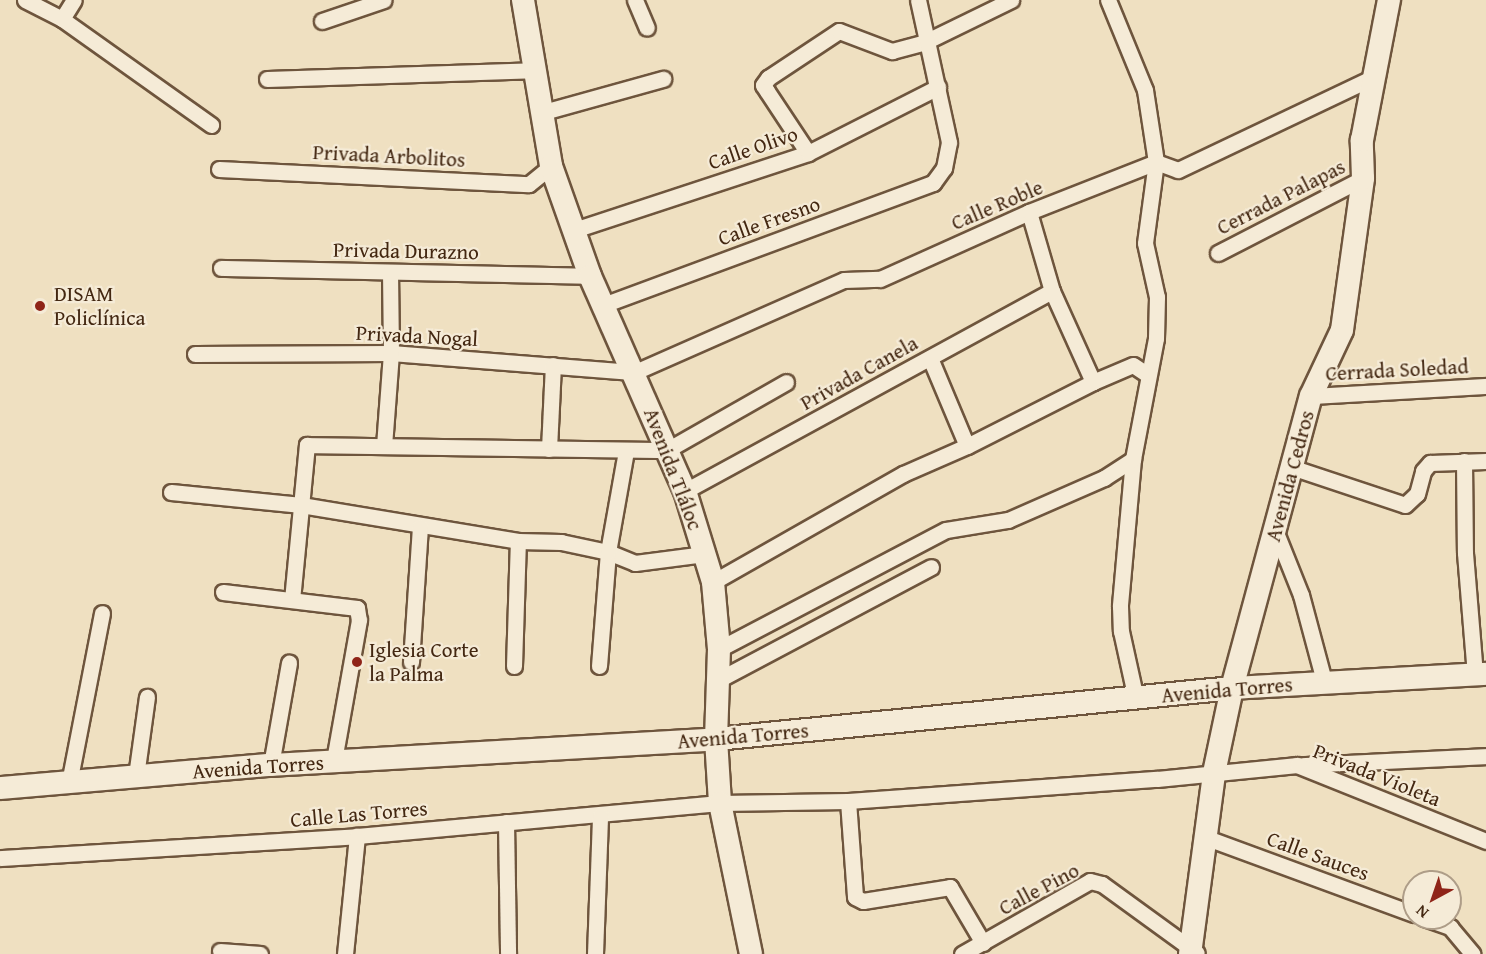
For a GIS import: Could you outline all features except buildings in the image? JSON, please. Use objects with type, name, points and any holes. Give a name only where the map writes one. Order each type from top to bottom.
[{"type":"main road","name":"Avenida Tláloc","points":[[523,0],[540,113],[552,166],[590,276],[635,372],[685,491],[713,582],[719,649],[716,739],[720,803],[751,954]]},
{"type":"main road","name":"Avenida Cedros","points":[[1193,953],[1214,773],[1232,688],[1311,396],[1342,330],[1363,178],[1362,140],[1372,78],[1389,0]]},
{"type":"main road","name":"Avenida Torres","points":[[0,788],[271,765],[716,739],[1232,688],[1324,681],[1480,675]]},
{"type":"street","points":[[25,0],[62,19],[211,125]]},
{"type":"street","points":[[62,19],[74,0]]},
{"type":"street","points":[[322,21],[384,0]]},
{"type":"street","points":[[635,0],[647,28]]},
{"type":"street","points":[[918,0],[925,42],[938,87]]},
{"type":"street","points":[[808,153],[766,92],[763,85],[768,78],[839,31],[892,51],[925,42],[987,6],[1011,0]]},
{"type":"street","points":[[1108,0],[1144,90],[1156,162],[1145,243],[1157,297],[1155,350],[1148,375],[1133,459],[1120,606],[1121,631],[1136,699]]},
{"type":"street","points":[[267,79],[533,70]]},
{"type":"street","points":[[1156,162],[1178,170],[1372,78]]},
{"type":"street","points":[[540,113],[663,79]]},
{"type":"street","name":"Calle Olivo","points":[[574,230],[808,153],[938,87]]},
{"type":"street","name":"Calle Fresno","points":[[603,305],[933,183],[944,168],[949,142],[938,87]]},
{"type":"street","name":"Calle Roble","points":[[635,372],[844,280],[880,279],[1029,212],[1156,162]]},
{"type":"street","name":"Privada Arbolitos","points":[[219,169],[529,184],[552,166]]},
{"type":"street","name":"Cerrada Palapas","points":[[1218,253],[1363,178]]},
{"type":"street","points":[[1029,212],[1052,291],[1093,382]]},
{"type":"street","name":"Privada Durazno","points":[[221,268],[590,276]]},
{"type":"street","points":[[384,446],[391,353],[390,272]]},
{"type":"street","name":"Privada Canela","points":[[685,491],[1052,291]]},
{"type":"street","name":"Privada Nogal","points":[[195,354],[391,353],[635,372]]},
{"type":"street","points":[[930,358],[967,446]]},
{"type":"street","points":[[549,449],[553,365]]},
{"type":"street","points":[[713,582],[903,474],[967,446],[1093,382],[1133,365],[1148,375]]},
{"type":"street","points":[[292,600],[307,445],[667,450],[786,382]]},
{"type":"street","name":"Cerrada Soledad","points":[[1311,396],[1486,386]]},
{"type":"street","points":[[599,666],[608,552],[626,451]]},
{"type":"street","points":[[719,649],[946,530],[1008,520],[1104,478],[1133,459]]},
{"type":"street","points":[[1464,461],[1465,553],[1480,675]]},
{"type":"street","points":[[1291,467],[1405,505],[1417,494],[1426,466],[1464,461],[1486,461]]},
{"type":"street","points":[[171,492],[301,505],[518,541],[561,542],[608,552],[635,563],[704,554]]},
{"type":"street","points":[[411,662],[420,526]]},
{"type":"street","points":[[1275,530],[1301,595],[1324,681]]},
{"type":"street","points":[[514,666],[518,541]]},
{"type":"street","points":[[718,680],[931,567]]},
{"type":"street","points":[[223,592],[357,608],[360,614],[334,761]]},
{"type":"street","points":[[69,783],[102,613]]},
{"type":"street","points":[[271,765],[289,663]]},
{"type":"street","points":[[136,776],[147,697]]},
{"type":"street","points":[[1297,765],[1486,756]]},
{"type":"street","name":"Privada Violeta","points":[[848,801],[1297,765],[1486,842]]},
{"type":"street","points":[[848,801],[855,897],[863,901],[950,887],[983,943]]},
{"type":"street","name":"Calle Las Torres","points":[[0,858],[357,836],[720,803],[848,801]]},
{"type":"street","points":[[595,954],[600,815]]},
{"type":"street","points":[[506,822],[508,954]]},
{"type":"street","points":[[345,954],[357,836]]},
{"type":"street","name":"Calle Sauces","points":[[1207,838],[1402,910]]},
{"type":"street","name":"Calle Pino","points":[[962,954],[1090,881],[1102,884],[1193,953]]},
{"type":"street","points":[[1453,930],[1473,954]]},
{"type":"street","points":[[220,951],[260,954]]},
{"type":"place","name":"DISAM Policlínica","points":[[40,306]]},
{"type":"place","name":"Iglesia Corte la Palma","points":[[357,662]]}]
